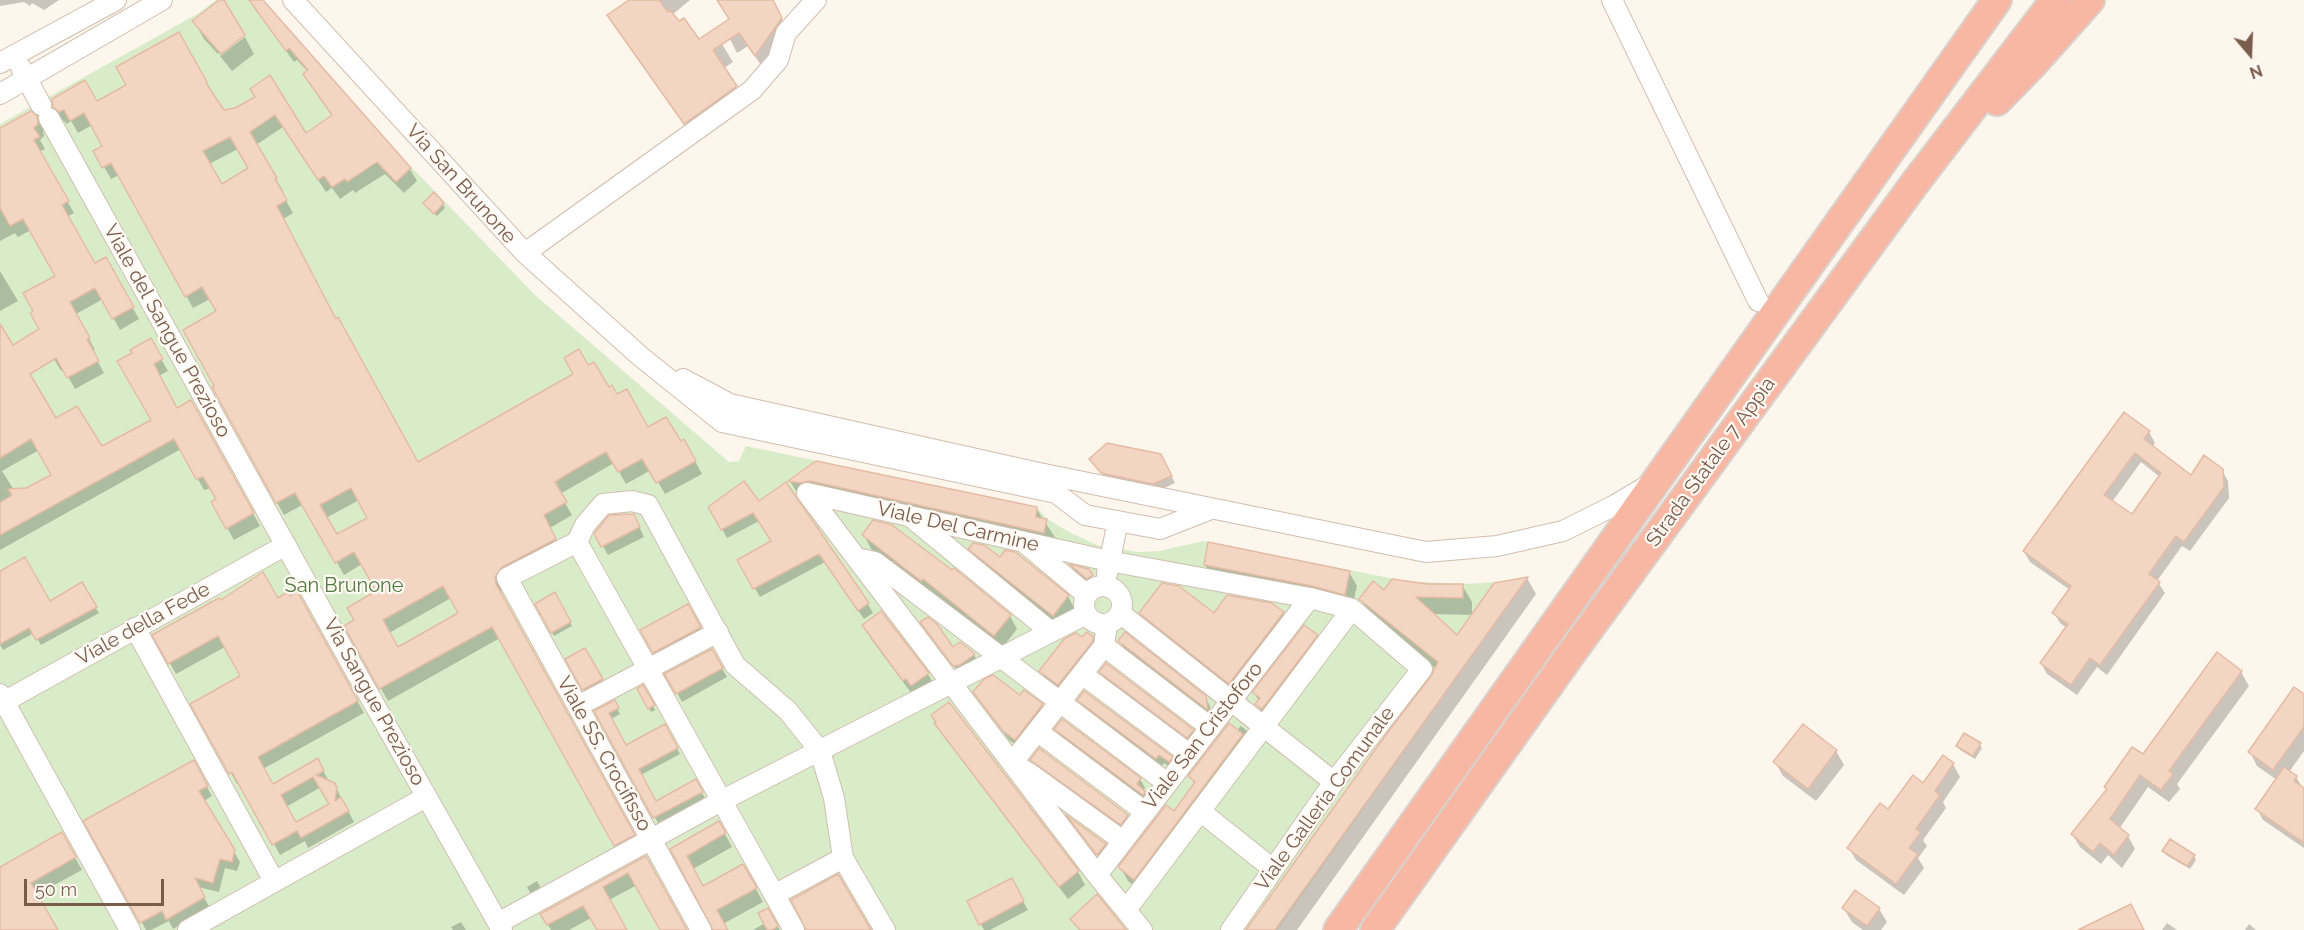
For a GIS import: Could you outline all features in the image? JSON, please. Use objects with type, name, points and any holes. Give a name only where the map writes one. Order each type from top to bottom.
[{"type":"highway","points":[[1952,63],[1976,0]]},
{"type":"highway","name":"Strada Statale 7 Appia","points":[[1338,930],[1997,0]]},
{"type":"highway","name":"Strada Statale 7 Appia","points":[[1375,930],[1573,651],[1915,183],[2055,0]]},
{"type":"highway","points":[[1915,183],[2034,64],[2090,0]]},
{"type":"street","points":[[7,59],[116,0]]},
{"type":"street","points":[[0,94],[162,0]]},
{"type":"street","name":"Via San Brunone","points":[[292,0],[525,253],[640,356]]},
{"type":"street","points":[[525,253],[752,90],[778,60],[786,33],[816,0]]},
{"type":"street","points":[[1612,0],[1758,301]]},
{"type":"street","name":"Viale del Sangue Prezioso","points":[[7,59],[27,79],[286,545]]},
{"type":"street","points":[[640,356],[730,404],[1211,509],[1426,552],[1497,546],[1563,531],[1616,506],[1657,480]]},
{"type":"street","points":[[640,356],[722,422],[1056,493],[1085,515],[1160,529],[1211,509]]},
{"type":"street","name":"Viale Del Carmine","points":[[856,558],[807,493],[1024,543],[1310,598],[1352,609]]},
{"type":"street","points":[[793,930],[577,542],[585,525],[603,504],[632,501],[648,505],[735,665],[788,711],[820,750],[834,798],[843,858],[885,930]]},
{"type":"street","points":[[908,515],[1051,632]]},
{"type":"street","points":[[1106,586],[1118,521]]},
{"type":"street","name":"Viale SS. Crocifisso","points":[[577,542],[507,578],[701,930]]},
{"type":"street","points":[[1024,543],[1086,605],[1095,622],[1114,619],[1231,699],[1334,782]]},
{"type":"street","name":"Viale della Fede","points":[[1,700],[286,545]]},
{"type":"street","name":"Via Sangue Prezioso","points":[[286,545],[500,926]]},
{"type":"street","points":[[856,558],[875,562],[1167,783]]},
{"type":"street","points":[[856,558],[1097,875],[1142,930]]},
{"type":"street","points":[[500,926],[722,801],[1051,632],[1086,605],[1095,588],[1111,587],[1120,596],[1122,608],[1114,619],[1104,646],[1012,763]]},
{"type":"street","name":"Viale San Cristoforo","points":[[1097,875],[1310,598]]},
{"type":"street","points":[[1126,910],[1352,609]]},
{"type":"street","name":"Viale Galleria Comunale","points":[[1231,930],[1334,782],[1422,669],[1352,609]]},
{"type":"street","points":[[135,628],[274,881]]},
{"type":"street","points":[[578,706],[718,632]]},
{"type":"street","points":[[1104,646],[1210,727]]},
{"type":"street","points":[[1082,674],[1189,754]]},
{"type":"street","points":[[1,700],[130,930]]},
{"type":"street","points":[[1037,731],[1145,812]]},
{"type":"street","points":[[1012,763],[1123,842]]},
{"type":"street","points":[[188,930],[426,796]]},
{"type":"street","points":[[1200,811],[1273,869]]},
{"type":"street","points":[[774,895],[843,858]]},
{"type":"green space","name":"San Brunone","points":[[216,0],[263,0],[390,145],[535,295],[729,462],[739,461],[746,446],[1037,507],[1047,519],[1097,545],[1138,552],[1160,551],[1203,541],[1405,581],[1463,584],[1520,578],[1525,581],[1277,930],[0,930],[0,124],[199,13]]},
{"type":"building","points":[[219,0],[224,0],[245,35],[221,54],[192,21]]},
{"type":"building","points":[[249,0],[263,0],[411,168],[396,182],[377,162],[347,182],[345,179],[332,187],[324,176],[318,180],[275,115],[250,132],[287,200],[277,206],[336,319],[338,317],[418,462],[573,374],[564,358],[579,349],[588,365],[594,362],[609,387],[612,385],[617,394],[627,389],[648,427],[666,417],[681,441],[684,439],[696,461],[656,483],[642,459],[618,472],[606,452],[574,470],[555,482],[567,502],[544,515],[556,539],[502,567],[495,577],[496,584],[635,835],[614,846],[492,627],[379,689],[344,626],[354,620],[347,608],[376,591],[354,552],[335,563],[295,493],[276,503],[183,330],[216,311],[202,287],[185,297],[111,163],[102,168],[93,151],[102,146],[84,113],[70,121],[64,110],[59,112],[53,107],[52,99],[85,80],[97,101],[126,85],[116,67],[179,32],[206,83],[224,110],[235,108],[255,97],[250,89],[270,75],[306,133],[332,115],[303,74],[308,70],[289,48],[286,51]],"holes":[[[230,137],[248,168],[222,184],[203,151]],[[351,488],[367,518],[337,534],[320,505]],[[443,586],[458,613],[398,647],[383,620]]]},
{"type":"building","points":[[629,0],[659,0],[679,21],[684,18],[699,39],[729,19],[717,0],[773,0],[782,18],[755,56],[739,33],[713,50],[737,86],[684,124],[607,15]]},
{"type":"building","points":[[31,111],[37,116],[38,124],[34,128],[40,137],[34,140],[69,201],[62,205],[95,263],[106,257],[134,307],[112,319],[95,288],[70,302],[90,338],[87,339],[99,361],[67,378],[56,358],[30,374],[56,418],[77,406],[102,446],[151,420],[117,361],[132,353],[130,350],[151,338],[163,359],[154,364],[177,408],[191,400],[254,513],[226,529],[211,502],[216,499],[203,477],[196,479],[174,439],[0,535],[0,503],[12,495],[8,489],[26,488],[51,475],[31,439],[0,458],[0,324],[13,345],[39,329],[30,313],[33,311],[23,293],[55,276],[23,219],[10,226],[0,208],[0,128]]},
{"type":"building","points":[[434,192],[444,203],[434,214],[423,203]]},
{"type":"building","points":[[2124,412],[2150,431],[2144,439],[2191,475],[2204,455],[2223,469],[2224,487],[2184,542],[2176,536],[2149,574],[2160,582],[2100,665],[2090,658],[2071,685],[2040,663],[2068,624],[2052,613],[2071,586],[2023,551]],"holes":[[[2135,453],[2161,473],[2132,514],[2104,495]]]},
{"type":"building","points":[[1107,443],[1161,454],[1172,476],[1153,484],[1101,473],[1089,459]]},
{"type":"building","points":[[816,461],[1037,507],[1036,517],[1047,519],[1044,533],[810,481],[800,483],[788,481]]},
{"type":"building","points":[[744,481],[759,501],[786,482],[869,603],[858,611],[819,554],[753,589],[737,560],[771,541],[753,513],[721,530],[708,507]]},
{"type":"building","points":[[634,514],[640,527],[601,547],[594,534],[609,515]]},
{"type":"building","points":[[873,520],[892,525],[952,570],[954,568],[1011,615],[994,636],[923,579],[921,581],[862,535]]},
{"type":"building","points":[[1208,542],[1350,571],[1345,595],[1312,586],[1204,565]]},
{"type":"building","points":[[973,543],[984,545],[1000,557],[1005,550],[1015,552],[1069,595],[1053,616],[968,549]]},
{"type":"building","points":[[25,557],[50,601],[82,582],[97,607],[36,640],[29,628],[0,644],[0,571]]},
{"type":"building","points":[[1069,564],[1089,569],[1093,575],[1087,579]]},
{"type":"building","points":[[263,572],[278,598],[288,592],[290,596],[297,591],[358,701],[258,757],[273,784],[318,758],[324,771],[316,775],[335,783],[337,788],[335,801],[341,797],[349,811],[301,838],[297,831],[272,845],[232,772],[229,774],[190,704],[240,676],[218,636],[168,664],[152,635],[219,598],[221,600]],"holes":[[[313,777],[329,804],[296,822],[281,795]]]},
{"type":"building","points":[[1528,577],[1275,930],[1246,930],[1385,736],[1431,676],[1438,662],[1359,599],[1373,581],[1384,590],[1392,579],[1427,584],[1463,584],[1463,598],[1416,597],[1457,635],[1494,583]]},
{"type":"building","points":[[1162,583],[1179,586],[1214,613],[1227,595],[1272,603],[1284,612],[1229,684],[1139,613]]},
{"type":"building","points":[[555,592],[571,622],[551,633],[535,604]]},
{"type":"building","points":[[688,604],[701,627],[653,653],[640,630]]},
{"type":"building","points":[[881,611],[929,673],[911,686],[906,679],[903,681],[862,625]]},
{"type":"building","points":[[928,617],[937,624],[953,647],[960,642],[975,654],[960,665],[953,666],[920,622]]},
{"type":"building","points":[[1304,625],[1318,635],[1262,709],[1255,704],[1260,698],[1252,692]]},
{"type":"building","points":[[1087,632],[1093,636],[1093,641],[1058,685],[1039,671],[1064,639],[1076,633],[1082,637]]},
{"type":"building","points":[[1125,632],[1206,696],[1208,710],[1118,641]]},
{"type":"building","points":[[585,648],[603,679],[582,690],[565,659]]},
{"type":"building","points":[[712,649],[723,668],[676,694],[664,674]]},
{"type":"building","points":[[2217,652],[2242,671],[2169,771],[2173,774],[2161,790],[2140,775],[2110,819],[2129,835],[2114,855],[2100,843],[2093,852],[2071,834],[2107,789],[2104,787],[2132,747],[2143,754]]},
{"type":"building","points":[[1106,663],[1194,730],[1187,738],[1099,672]]},
{"type":"building","points":[[993,675],[1020,695],[1024,690],[1043,704],[1015,740],[1003,731],[973,692],[984,679]]},
{"type":"building","points":[[643,685],[655,705],[648,709],[637,689]]},
{"type":"building","points":[[2294,687],[2304,694],[2304,727],[2273,770],[2248,752]]},
{"type":"building","points":[[1084,691],[1173,757],[1169,762],[1159,755],[1156,759],[1077,700]]},
{"type":"building","points":[[615,700],[619,708],[609,713],[626,745],[665,724],[678,748],[639,769],[656,801],[696,779],[703,792],[653,818],[594,711]]},
{"type":"building","points":[[949,702],[1079,871],[1059,887],[934,723],[936,722],[931,715]]},
{"type":"building","points":[[1062,719],[1141,778],[1137,784],[1146,792],[1143,795],[1054,729]]},
{"type":"building","points":[[1229,723],[1243,734],[1134,880],[1118,867],[1166,805],[1174,811],[1195,782],[1188,776]]},
{"type":"building","points":[[1803,724],[1837,750],[1808,789],[1773,762]]},
{"type":"building","points":[[1964,733],[1981,743],[1973,756],[1956,746]]},
{"type":"building","points":[[1039,748],[1128,815],[1121,825],[1030,760]]},
{"type":"building","points":[[1943,755],[1954,763],[1935,791],[1940,795],[1916,829],[1921,832],[1909,848],[1918,854],[1896,884],[1847,848],[1880,803],[1888,809],[1913,775],[1923,783]]},
{"type":"building","points":[[194,760],[208,786],[199,791],[235,850],[232,862],[220,859],[213,883],[195,878],[205,897],[166,920],[162,911],[140,923],[83,821]]},
{"type":"building","points":[[2284,767],[2297,776],[2294,781],[2304,788],[2304,843],[2255,809]]},
{"type":"building","points":[[1066,815],[1106,844],[1097,855]]},
{"type":"building","points":[[719,821],[726,833],[687,856],[703,886],[743,864],[757,888],[717,910],[728,930],[713,930],[670,849]]},
{"type":"building","points":[[62,832],[76,857],[31,883],[58,930],[0,930],[0,867]]},
{"type":"building","points":[[2170,839],[2195,855],[2187,866],[2162,851]]},
{"type":"building","points":[[646,856],[687,930],[660,930],[628,873],[603,887],[627,930],[597,930],[583,906],[547,925],[540,914]]},
{"type":"building","points":[[838,874],[871,930],[806,930],[791,900]]},
{"type":"building","points":[[1012,878],[1024,901],[979,925],[967,901]]},
{"type":"building","points":[[1855,890],[1880,908],[1867,926],[1842,908]]},
{"type":"building","points":[[1097,894],[1126,930],[1080,930],[1070,919]]},
{"type":"building","points":[[2131,904],[2144,930],[2078,930]]},
{"type":"building","points":[[768,908],[778,926],[772,930],[767,930],[758,913]]}]
